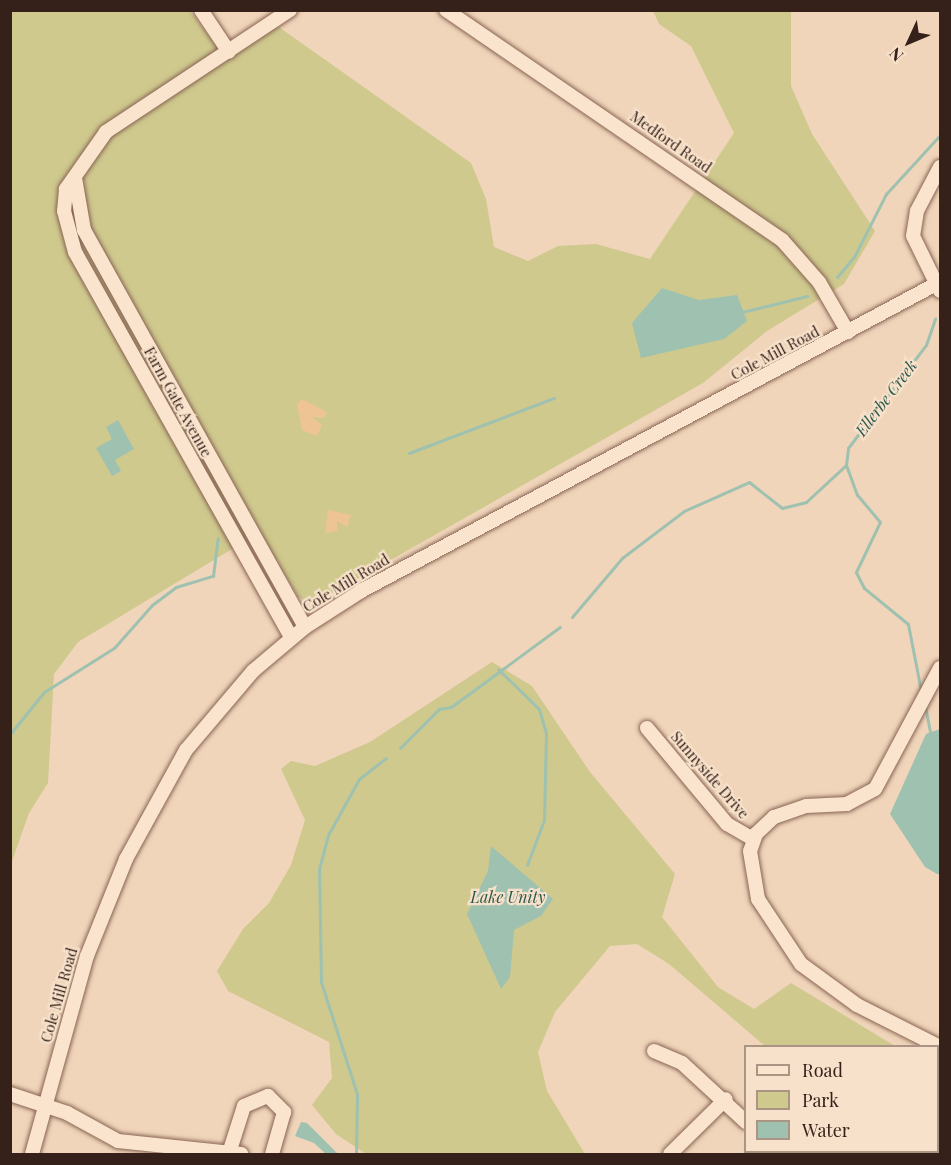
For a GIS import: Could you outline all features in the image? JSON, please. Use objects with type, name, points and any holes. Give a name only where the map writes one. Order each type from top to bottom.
[{"type":"street","points":[[201,10],[229,52]]},
{"type":"street","name":"Farm Gate Avenue","points":[[290,10],[106,132],[75,178],[64,199],[71,243],[291,638]]},
{"type":"street","name":"Medford Road","points":[[446,10],[782,240],[819,282],[848,332]]},
{"type":"street","points":[[939,286],[918,255],[914,231],[917,211],[940,167]]},
{"type":"street","name":"Farm Gate Avenue","points":[[75,178],[84,230],[305,627]]},
{"type":"street","name":"Cole Mill Road","points":[[32,1155],[96,928],[145,820],[214,713],[291,638],[305,627],[419,560],[939,286]]},
{"type":"street","points":[[936,1045],[857,1005],[801,964],[758,899],[751,864],[753,839],[766,822],[789,810],[847,804],[868,795],[891,769],[940,668]]},
{"type":"street","name":"Sunnyside Drive","points":[[647,728],[727,824],[753,839]]},
{"type":"street","points":[[654,1051],[682,1063],[726,1099],[744,1120]]},
{"type":"street","points":[[10,1094],[45,1105],[118,1141],[209,1154],[236,1152],[244,1106],[268,1096],[284,1112],[272,1155]]},
{"type":"street","points":[[670,1155],[726,1099]]},
{"type":"green space","points":[[11,11],[190,11],[225,57],[276,25],[471,163],[486,199],[494,247],[528,261],[558,246],[596,244],[650,259],[734,133],[691,46],[659,24],[653,11],[791,11],[791,86],[812,134],[875,231],[844,284],[767,331],[703,383],[313,604],[298,597],[260,532],[78,642],[54,674],[48,783],[29,813],[11,864]]},
{"type":"green space","points":[[492,662],[532,686],[590,772],[675,874],[662,917],[718,987],[754,1009],[791,983],[893,1045],[764,1045],[669,964],[637,944],[610,946],[555,1012],[538,1052],[547,1091],[585,1154],[366,1154],[336,1134],[312,1105],[332,1078],[329,1042],[228,991],[217,971],[243,929],[269,903],[291,865],[305,820],[281,769],[291,761],[315,766],[370,742]]},
{"type":"sand","points":[[302,399],[327,412],[324,418],[312,417],[322,425],[317,436],[302,430],[297,404]]},
{"type":"sand","points":[[328,510],[351,515],[347,527],[337,521],[337,531],[325,533]]},
{"type":"water","points":[[662,288],[699,300],[737,295],[747,321],[724,339],[641,358],[632,323]]},
{"type":"water","points":[[118,420],[134,449],[115,460],[121,471],[112,476],[96,448],[112,439],[106,427]]},
{"type":"water","points":[[940,729],[940,874],[937,874],[925,867],[890,814],[926,734]]},
{"type":"water","name":"Lake Unity","points":[[491,846],[553,899],[541,916],[514,930],[510,977],[501,989],[467,914],[488,871]]},
{"type":"water","points":[[301,1122],[307,1123],[338,1154],[326,1154],[314,1143],[295,1136]]},
{"type":"waterway","points":[[837,277],[854,257],[886,194],[940,135]]},
{"type":"waterway","points":[[742,312],[807,296]]},
{"type":"waterway","name":"Ellerbe Creek","points":[[921,691],[908,624],[864,588],[856,572],[880,522],[857,495],[846,465],[848,448],[926,345],[935,319]]},
{"type":"waterway","points":[[409,453],[554,398]]},
{"type":"waterway","points":[[572,617],[622,558],[684,511],[749,482],[782,508],[806,502],[846,465]]},
{"type":"waterway","points":[[10,734],[44,692],[114,648],[152,605],[176,587],[213,576],[218,538]]},
{"type":"waterway","points":[[400,748],[439,709],[451,707],[560,627]]},
{"type":"waterway","points":[[498,669],[539,709],[546,733],[544,820],[527,865]]},
{"type":"waterway","name":"Ellerbe Creek","points":[[925,706],[930,732]]},
{"type":"waterway","points":[[356,1154],[357,1094],[321,982],[319,869],[328,835],[359,779],[386,758]]}]
